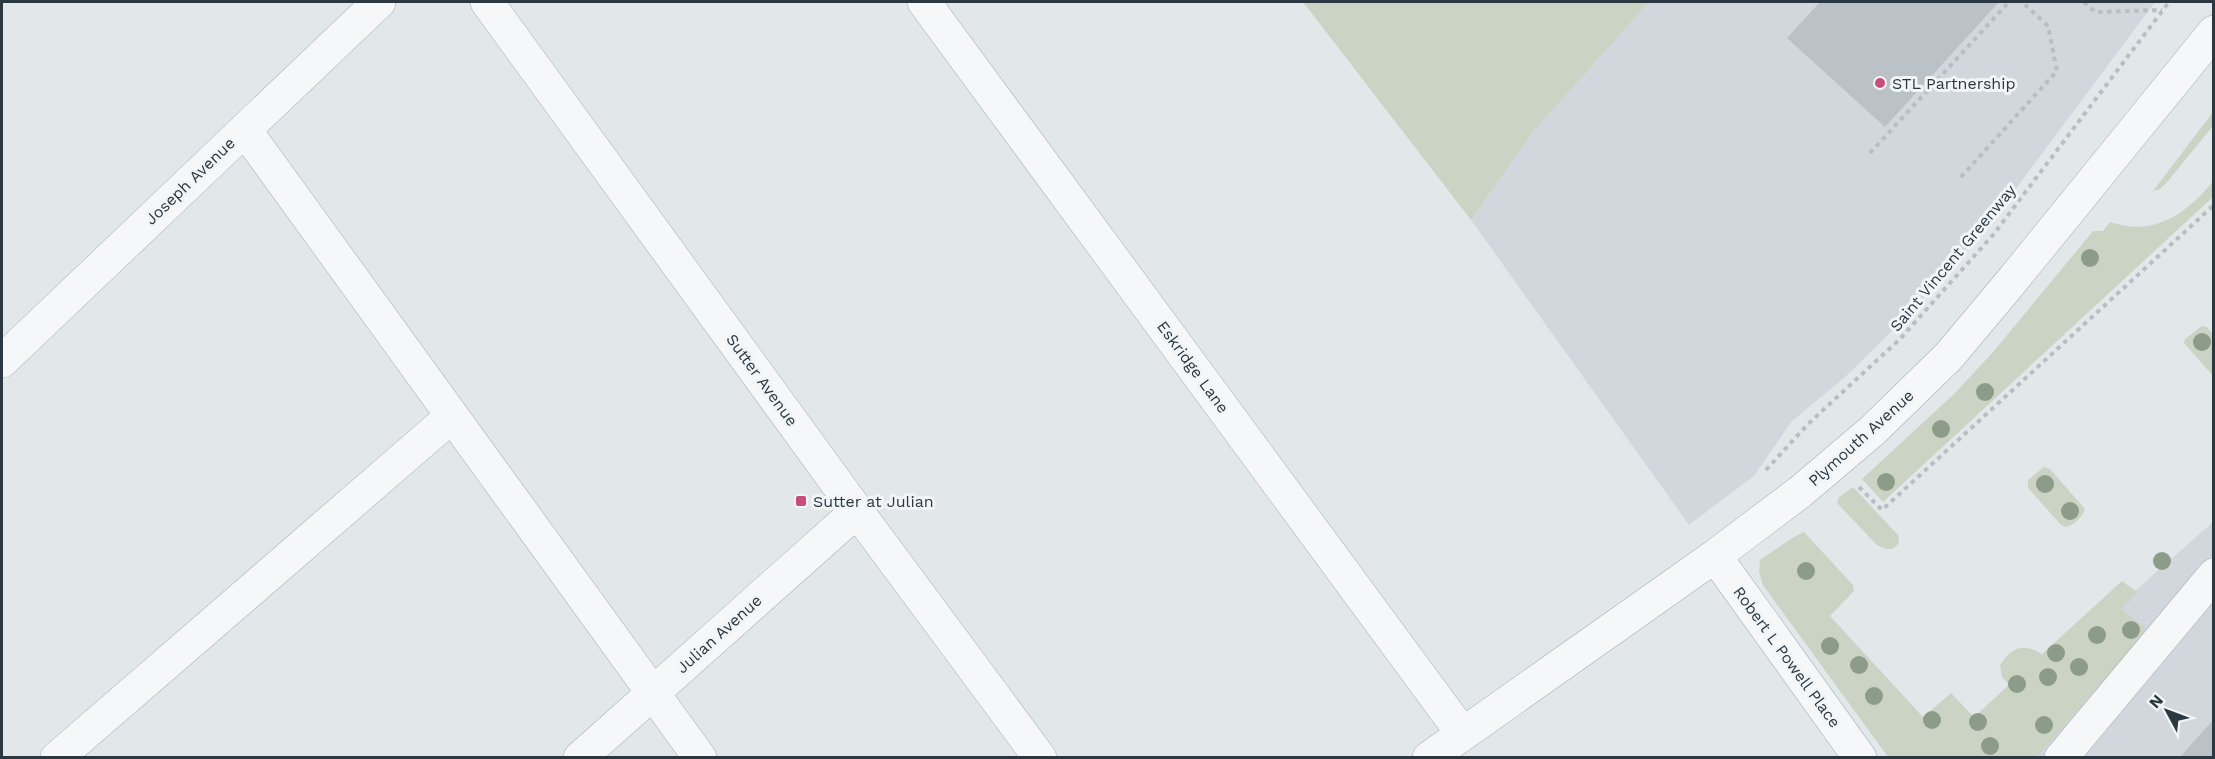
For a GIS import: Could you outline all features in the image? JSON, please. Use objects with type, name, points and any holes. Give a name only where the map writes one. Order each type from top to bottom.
[{"type":"street","name":"Joseph Avenue","points":[[2,361],[379,2]]},
{"type":"street","name":"Sutter Avenue","points":[[487,2],[857,511],[1040,758]]},
{"type":"street","name":"Eskridge Lane","points":[[924,2],[1462,733]]},
{"type":"street","name":"Plymouth Avenue","points":[[1429,758],[1715,556],[1800,492],[1872,431],[1949,356],[2012,282],[2214,32]]},
{"type":"street","points":[[244,129],[700,758]]},
{"type":"street","points":[[57,758],[451,417]]},
{"type":"street","name":"Julian Avenue","points":[[580,758],[857,511]]},
{"type":"street","name":"Robert L Powell Place","points":[[1715,556],[1860,758]]},
{"type":"street","points":[[2061,758],[2214,575]]},
{"type":"path","points":[[1870,153],[2008,2]]},
{"type":"path","points":[[1961,177],[2057,71],[2048,26],[2022,2]]},
{"type":"path","points":[[2084,2],[2095,12],[2162,10]]},
{"type":"path","name":"Saint Vincent Greenway","points":[[1760,476],[1808,424],[1900,339],[1993,235],[2169,2]]},
{"type":"path","points":[[1853,480],[1882,510],[2214,206]]},
{"type":"shaded area","points":[[1649,2],[2155,2],[1985,230],[1894,329],[1844,378],[1792,421],[1754,476],[1689,525],[1471,220],[1533,132]]},
{"type":"shaded area","points":[[2213,522],[2213,757],[1945,758],[2135,591]]},
{"type":"green space","points":[[1303,2],[1649,2],[1533,132],[1471,220]]},
{"type":"green space","points":[[2213,112],[2213,126],[2168,181],[2160,189],[2153,191]]},
{"type":"green space","points":[[2213,181],[2213,197],[1883,502],[1862,479],[1954,394],[1994,351],[2093,231],[2103,231],[2110,222],[2141,227],[2168,220],[2192,203]]},
{"type":"green space","points":[[2202,326],[2207,327],[2213,334],[2213,376],[2184,343],[2185,339]]},
{"type":"green space","points":[[2044,467],[2050,469],[2085,509],[2080,518],[2069,526],[2061,525],[2028,488],[2028,480]]},
{"type":"green space","points":[[1853,487],[1898,535],[1899,543],[1893,549],[1877,545],[1837,503],[1839,497]]},
{"type":"green space","points":[[1804,532],[1853,585],[1854,591],[1830,616],[1923,717],[1951,693],[1974,717],[2009,685],[2002,677],[2000,665],[2009,654],[2018,648],[2029,648],[2042,654],[2122,581],[2137,592],[2121,609],[2144,627],[2144,633],[2037,757],[1888,757],[1763,585],[1759,572],[1760,560]]},
{"type":"building","name":"STL Partnership","points":[[1820,2],[1999,2],[1885,127],[1787,38]]},
{"type":"building","points":[[2214,719],[2214,758],[2179,758]]},
{"type":"place","name":"STL Partnership","points":[[1880,83]]},
{"type":"place","name":"Sutter at Julian","points":[[801,501]]}]
